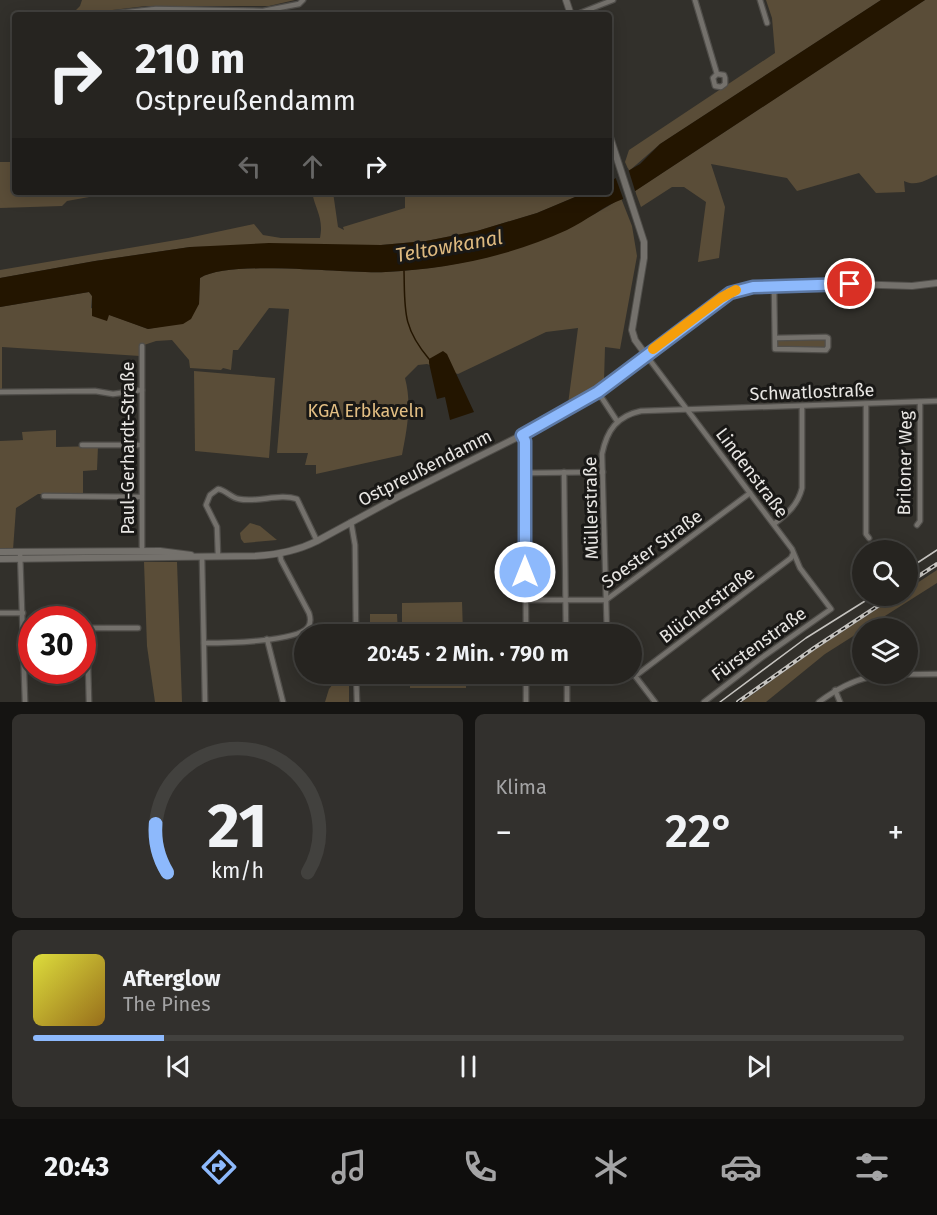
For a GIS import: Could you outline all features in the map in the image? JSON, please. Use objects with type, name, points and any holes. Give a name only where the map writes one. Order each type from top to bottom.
[{"type":"main road","points":[[612,143],[644,249],[632,331],[635,340],[646,355]]},
{"type":"main road","name":"Ostpreußendamm","points":[[178,555],[279,554],[316,541],[522,435],[598,392],[730,293],[748,287],[850,284],[912,286],[937,283]]},
{"type":"main road","points":[[0,559],[21,556],[142,551],[178,555]]},
{"type":"main road","points":[[142,551],[143,558]]},
{"type":"main road","points":[[0,552],[21,556],[143,558],[178,555]]},
{"type":"street","points":[[267,12],[303,0]]},
{"type":"street","points":[[581,12],[613,0]]},
{"type":"street","points":[[695,0],[717,74]]},
{"type":"street","points":[[760,0],[767,23]]},
{"type":"street","points":[[128,12],[156,9],[236,12]]},
{"type":"street","points":[[774,286],[775,349],[825,350],[828,347],[826,337],[775,338]]},
{"type":"street","name":"Paul-Gerhardt-Straße","points":[[142,346],[142,551]]},
{"type":"street","name":"Lindenstraße","points":[[646,355],[774,524],[797,558],[800,568],[831,609]]},
{"type":"street","points":[[0,392],[95,391],[113,394],[142,390]]},
{"type":"street","points":[[598,392],[617,421],[624,416],[641,411],[688,410]]},
{"type":"street","name":"Schwatlostraße","points":[[688,410],[937,401]]},
{"type":"street","name":"Briloner Weg","points":[[917,525],[920,521],[920,402]]},
{"type":"street","points":[[866,404],[867,529]]},
{"type":"street","points":[[774,524],[792,509],[802,488],[802,406]]},
{"type":"street","name":"Müllerstraße","points":[[607,624],[603,449],[617,421]]},
{"type":"street","points":[[522,435],[525,441],[526,624]]},
{"type":"street","points":[[82,445],[141,445]]},
{"type":"street","points":[[564,472],[566,624]]},
{"type":"street","points":[[525,473],[603,472]]},
{"type":"street","points":[[219,556],[217,527],[206,505],[210,495],[218,489],[223,489],[239,499],[289,497],[297,499],[316,541]]},
{"type":"street","name":"Soester Straße","points":[[525,600],[606,600],[750,493]]},
{"type":"street","points":[[44,496],[141,496]]},
{"type":"street","points":[[351,522],[355,546],[356,624]]},
{"type":"street","points":[[204,643],[267,639],[305,630],[310,624],[310,617],[279,554]]},
{"type":"street","name":"Blücherstraße","points":[[642,667],[792,558],[794,554]]},
{"type":"street","points":[[21,556],[22,606]]},
{"type":"street","points":[[202,556],[205,702]]},
{"type":"street","name":"Fürstenstraße","points":[[704,702],[760,658],[831,609]]},
{"type":"street","points":[[0,613],[18,613]]},
{"type":"street","points":[[96,628],[138,628]]},
{"type":"street","points":[[267,639],[283,702]]},
{"type":"street","points":[[819,702],[852,681],[871,676],[937,674]]},
{"type":"street","points":[[25,684],[25,702]]},
{"type":"street","points":[[88,684],[89,702]]},
{"type":"street","points":[[357,684],[357,702]]},
{"type":"street","points":[[526,684],[526,702]]},
{"type":"street","points":[[567,684],[567,702]]},
{"type":"street","points":[[641,684],[656,702]]},
{"type":"street","points":[[835,690],[840,702]]},
{"type":"green space","points":[[82,0],[295,0],[269,6],[146,6],[96,12],[74,12]]},
{"type":"green space","points":[[766,0],[881,0],[660,144],[629,171],[625,162],[629,150],[775,53],[772,18]]},
{"type":"green space","points":[[925,0],[937,0],[937,175],[917,183],[904,181],[905,192],[876,193],[859,173],[797,191],[787,178],[711,164],[725,207],[719,258],[698,262],[706,202],[684,187],[672,187],[641,207],[635,191]]},
{"type":"green space","points":[[0,162],[12,162],[12,195],[100,195],[67,201],[62,206],[0,208]]},
{"type":"green space","points":[[313,195],[333,195],[338,227],[344,230],[343,227],[405,208],[405,196],[580,195],[537,213],[477,231],[426,241],[381,245],[190,247],[0,278],[0,270],[188,238],[254,224],[263,235],[281,238],[320,238],[320,219]]},
{"type":"green space","name":"KGA Erbkaveln","points":[[621,198],[632,226],[637,256],[620,349],[605,347],[604,381],[568,404],[578,328],[546,332],[458,374],[427,364],[418,365],[405,378],[408,407],[402,455],[316,474],[316,465],[305,465],[308,453],[277,453],[289,309],[269,308],[238,350],[233,350],[231,370],[190,368],[189,360],[172,340],[156,341],[141,346],[140,356],[2,347],[2,390],[0,390],[0,307],[89,292],[92,296],[91,308],[148,329],[164,326],[199,304],[200,278],[215,272],[261,268],[385,272],[447,265],[478,259],[538,241]]},
{"type":"green space","points":[[815,338],[825,339],[825,348],[777,347],[778,340],[813,340]]},
{"type":"green space","points":[[194,371],[275,378],[269,458],[195,451]]},
{"type":"green space","points":[[56,430],[56,447],[98,446],[97,470],[83,471],[83,494],[38,494],[16,508],[13,550],[0,550],[0,441],[23,440],[22,432]]},
{"type":"green space","points":[[250,523],[260,526],[277,540],[244,543],[240,533]]},
{"type":"green space","points":[[144,562],[177,562],[182,702],[155,702],[147,646]]},
{"type":"green space","points":[[937,570],[937,583],[918,595],[918,582]]},
{"type":"green space","points":[[462,602],[463,624],[402,624],[402,603]]},
{"type":"green space","points":[[882,606],[901,606],[882,618],[863,618]]},
{"type":"green space","points":[[370,614],[397,614],[398,624],[370,624]]},
{"type":"green space","points":[[852,625],[852,637],[825,654],[766,702],[742,702]]},
{"type":"green space","points":[[333,684],[349,684],[349,702],[325,702]]},
{"type":"green space","points":[[410,684],[466,684],[466,688],[410,688]]},
{"type":"water","name":"Teltowkanal","points":[[881,0],[925,0],[623,199],[567,230],[524,247],[479,260],[433,268],[386,272],[261,268],[215,272],[200,278],[199,304],[191,319],[183,324],[148,329],[109,315],[107,321],[92,316],[92,296],[89,292],[0,307],[0,278],[95,261],[190,247],[269,243],[381,245],[426,241],[477,231],[537,213],[580,195],[612,195],[612,180],[640,164],[660,144]]},
{"type":"water","points":[[443,351],[447,354],[474,412],[450,420],[445,397],[437,399],[429,363],[429,359]]},
{"type":"pier","points":[[628,168],[636,194],[624,201],[615,176]]},
{"type":"waterway","name":"Teltowkanal","points":[[404,271],[405,308],[409,327],[420,348],[429,359]]},
{"type":"tram line","points":[[918,562],[937,550]]},
{"type":"tram line","points":[[720,702],[806,638],[857,606]]},
{"type":"railway","points":[[918,576],[937,564]]},
{"type":"railway","points":[[738,702],[878,606]]},
{"type":"slow traffic","points":[[653,349],[721,298],[736,290]]},
{"type":"route","points":[[525,572],[525,441],[522,435],[598,392],[730,293],[753,287],[850,284]]}]
